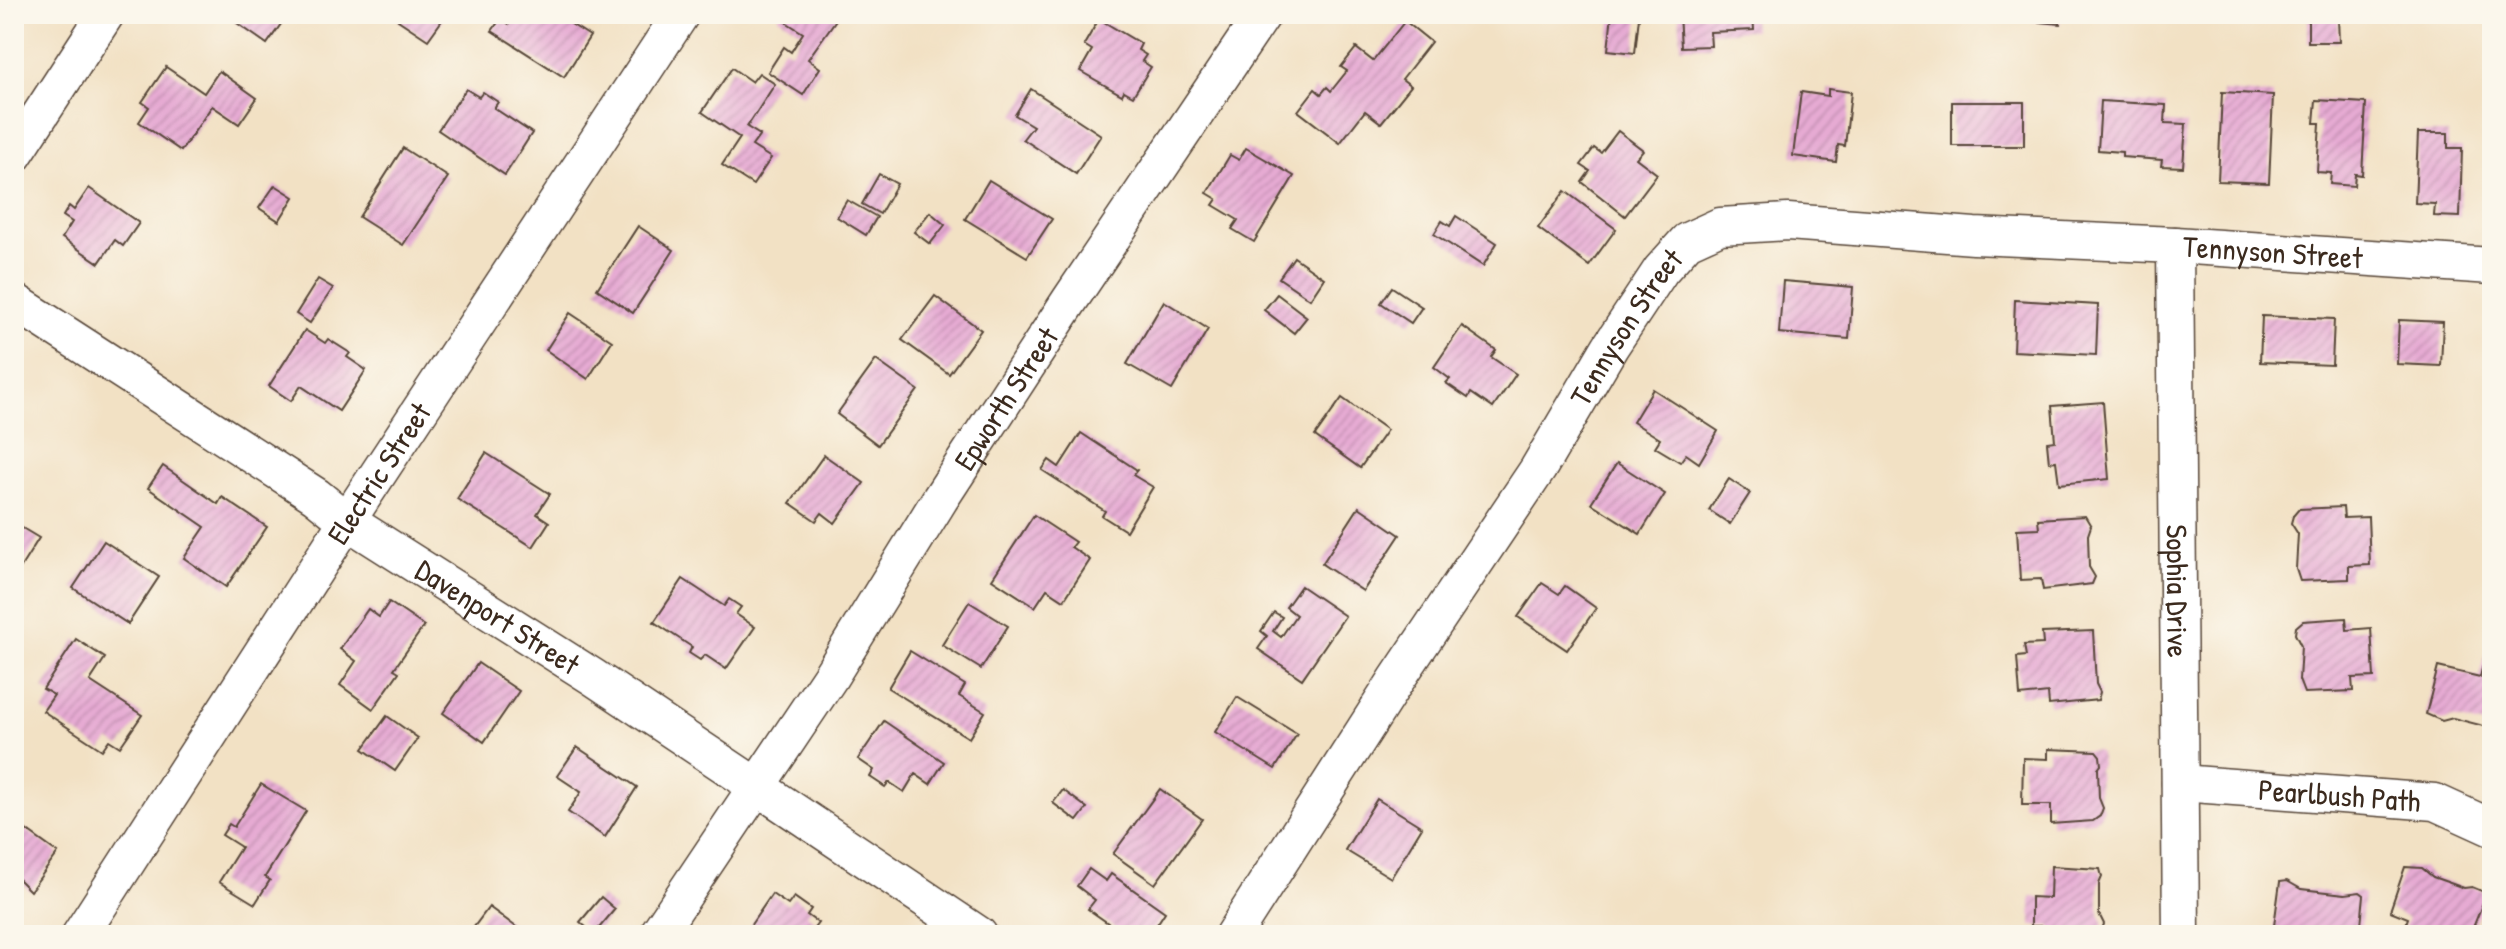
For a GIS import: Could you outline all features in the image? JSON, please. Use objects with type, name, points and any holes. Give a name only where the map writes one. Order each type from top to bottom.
[{"type":"street","points":[[14,155],[106,14]]},
{"type":"street","name":"Electric Street","points":[[80,935],[347,521],[681,14]]},
{"type":"street","name":"Epworth Street","points":[[657,935],[830,677],[1052,326],[1263,14]]},
{"type":"street","name":"Tennyson Street","points":[[1233,935],[1397,679],[1538,469],[1610,347],[1652,283],[1687,241],[1720,226],[1788,222],[2492,266]]},
{"type":"street","name":"Sophia Drive","points":[[2175,245],[2181,935]]},
{"type":"street","name":"Davenport Street","points":[[14,301],[316,496],[347,521],[593,677],[979,935]]},
{"type":"street","name":"Pearlbush Path","points":[[2180,783],[2435,802],[2492,828]]},
{"type":"building","points":[[224,14],[288,14],[267,44]]},
{"type":"building","points":[[402,14],[435,14],[443,19],[428,40],[398,20]]},
{"type":"building","points":[[516,14],[555,14],[590,36],[564,77],[492,31],[501,18],[509,24]]},
{"type":"building","points":[[780,14],[840,14],[808,59],[820,68],[803,95],[768,72],[784,47],[791,52],[803,33],[778,17]]},
{"type":"building","points":[[1612,14],[1639,17],[1635,53],[1608,50]]},
{"type":"building","points":[[1679,14],[1753,14],[1754,30],[1710,32],[1711,46],[1681,47]]},
{"type":"building","points":[[2032,14],[2061,14],[2060,24],[2031,21]]},
{"type":"building","points":[[2338,18],[2339,42],[2308,42],[2308,19]]},
{"type":"building","points":[[1099,19],[1141,44],[1138,50],[1146,55],[1142,61],[1151,67],[1133,96],[1124,91],[1122,95],[1080,71],[1092,50],[1084,45]]},
{"type":"building","points":[[1405,21],[1431,42],[1402,79],[1411,86],[1381,123],[1365,111],[1340,143],[1298,111],[1315,89],[1321,94],[1327,87],[1331,91],[1347,71],[1341,67],[1356,48],[1373,61]]},
{"type":"building","points":[[166,67],[204,93],[219,71],[257,98],[239,124],[212,106],[181,151],[139,122],[149,107],[142,102]]},
{"type":"building","points":[[732,68],[752,82],[759,73],[775,84],[747,127],[760,135],[752,146],[771,158],[753,185],[722,165],[740,138],[702,112]]},
{"type":"building","points":[[466,89],[479,97],[483,92],[498,102],[494,108],[532,133],[505,175],[438,130]]},
{"type":"building","points":[[1031,89],[1101,135],[1076,174],[1023,139],[1033,126],[1015,115]]},
{"type":"building","points":[[1828,89],[1851,92],[1845,146],[1838,145],[1836,162],[1793,156],[1801,92],[1828,96]]},
{"type":"building","points":[[2222,92],[2273,95],[2269,183],[2218,181]]},
{"type":"building","points":[[2316,100],[2366,103],[2362,175],[2355,174],[2354,186],[2330,184],[2331,173],[2317,172],[2320,123],[2314,123]]},
{"type":"building","points":[[2101,101],[2166,105],[2165,123],[2186,124],[2183,167],[2161,166],[2162,160],[2122,157],[2122,152],[2098,150]]},
{"type":"building","points":[[1952,102],[2024,102],[2024,146],[1952,146]]},
{"type":"building","points":[[1618,131],[1643,150],[1636,158],[1657,174],[1625,216],[1582,182],[1590,171],[1581,165],[1594,148],[1601,153]]},
{"type":"building","points":[[2418,133],[2448,133],[2448,148],[2462,148],[2460,217],[2434,216],[2435,204],[2415,203]]},
{"type":"building","points":[[403,148],[448,177],[403,245],[359,217]]},
{"type":"building","points":[[1246,148],[1294,176],[1254,242],[1232,229],[1238,220],[1213,205],[1217,199],[1207,193],[1230,155],[1239,160]]},
{"type":"building","points":[[879,174],[897,184],[880,214],[862,204]]},
{"type":"building","points":[[989,180],[1052,219],[1027,257],[965,219]]},
{"type":"building","points":[[275,185],[294,197],[279,221],[259,208]]},
{"type":"building","points":[[89,188],[139,223],[123,246],[115,240],[99,263],[62,238],[72,222],[63,216],[69,206],[74,210]]},
{"type":"building","points":[[1565,191],[1616,229],[1589,266],[1538,228]]},
{"type":"building","points":[[847,200],[877,217],[866,235],[837,217]]},
{"type":"building","points":[[930,212],[945,225],[930,244],[914,232]]},
{"type":"building","points":[[1456,216],[1497,243],[1483,266],[1434,234],[1442,221],[1450,226]]},
{"type":"building","points":[[638,226],[674,250],[633,313],[597,289]]},
{"type":"building","points":[[1294,257],[1324,278],[1310,299],[1279,278]]},
{"type":"building","points":[[318,279],[333,288],[310,323],[296,314]]},
{"type":"building","points":[[1783,281],[1853,287],[1849,339],[1779,333]]},
{"type":"building","points":[[1392,287],[1422,307],[1411,323],[1381,303]]},
{"type":"building","points":[[1277,294],[1307,317],[1294,333],[1264,310]]},
{"type":"building","points":[[935,296],[981,330],[949,374],[902,340]]},
{"type":"building","points":[[2015,300],[2098,305],[2096,355],[2013,351]]},
{"type":"building","points":[[1164,301],[1208,329],[1172,390],[1127,364]]},
{"type":"building","points":[[570,313],[612,341],[588,379],[546,350]]},
{"type":"building","points":[[2262,316],[2334,319],[2332,365],[2260,362]]},
{"type":"building","points":[[2399,320],[2443,322],[2441,366],[2397,364]]},
{"type":"building","points":[[1462,326],[1496,350],[1491,357],[1516,374],[1493,408],[1471,393],[1468,398],[1446,383],[1450,379],[1434,367]]},
{"type":"building","points":[[305,330],[325,343],[328,339],[350,353],[347,357],[366,370],[339,411],[301,386],[291,401],[269,386]]},
{"type":"building","points":[[876,360],[918,390],[878,445],[837,414]]},
{"type":"building","points":[[1653,389],[1718,431],[1699,463],[1686,454],[1680,462],[1655,447],[1660,439],[1633,422]]},
{"type":"building","points":[[1342,398],[1387,430],[1360,468],[1315,436]]},
{"type":"building","points":[[2103,402],[2109,479],[2059,484],[2056,461],[2049,462],[2047,442],[2055,441],[2052,406]]},
{"type":"building","points":[[1081,433],[1137,470],[1133,475],[1153,487],[1126,531],[1102,516],[1105,511],[1042,470],[1049,460],[1059,467]]},
{"type":"building","points":[[486,453],[550,494],[537,514],[549,522],[533,547],[457,499]]},
{"type":"building","points":[[824,455],[864,483],[835,523],[822,513],[816,521],[790,503]]},
{"type":"building","points":[[1617,463],[1665,494],[1640,534],[1591,503]]},
{"type":"building","points":[[163,466],[218,504],[222,497],[267,527],[226,587],[184,558],[205,527],[148,488]]},
{"type":"building","points":[[1729,479],[1750,493],[1730,524],[1709,510]]},
{"type":"building","points":[[1359,507],[1400,535],[1363,591],[1322,564]]},
{"type":"building","points":[[2343,507],[2344,518],[2368,517],[2370,565],[2349,566],[2349,579],[2300,581],[2296,569],[2298,534],[2291,523],[2293,516],[2299,509]]},
{"type":"building","points":[[1034,515],[1075,542],[1071,547],[1090,560],[1064,600],[1047,589],[1035,607],[992,579]]},
{"type":"building","points":[[2085,516],[2091,526],[2088,535],[2089,567],[2095,577],[2092,584],[2043,590],[2041,579],[2020,580],[2017,529],[2039,528],[2038,519]]},
{"type":"building","points":[[14,523],[39,538],[19,570],[14,567]]},
{"type":"building","points":[[104,541],[159,577],[128,624],[73,588]]},
{"type":"building","points":[[683,579],[724,606],[729,599],[741,607],[736,614],[755,627],[726,669],[705,655],[700,660],[689,653],[692,647],[654,622]]},
{"type":"building","points":[[1542,583],[1559,594],[1565,586],[1596,608],[1567,650],[1518,617]]},
{"type":"building","points":[[1301,586],[1345,616],[1302,679],[1258,649],[1267,636],[1261,631],[1274,612],[1282,617],[1273,631],[1281,637],[1296,615],[1286,607]]},
{"type":"building","points":[[389,602],[424,626],[394,669],[399,672],[373,709],[340,685],[356,661],[340,649],[368,609],[379,617]]},
{"type":"building","points":[[969,602],[1008,626],[981,669],[942,645]]},
{"type":"building","points":[[2346,618],[2347,630],[2371,628],[2374,677],[2352,678],[2353,691],[2304,693],[2299,680],[2301,646],[2295,634],[2296,627],[2303,621]]},
{"type":"building","points":[[2093,631],[2096,684],[2100,692],[2098,700],[2049,705],[2048,693],[2020,696],[2017,657],[2026,656],[2024,645],[2043,644],[2042,633]]},
{"type":"building","points":[[76,639],[105,658],[90,681],[142,715],[120,747],[109,740],[102,750],[43,711],[54,695],[43,689]]},
{"type":"building","points":[[910,651],[965,685],[959,696],[985,712],[969,738],[888,688]]},
{"type":"building","points":[[2485,657],[2492,659],[2492,733],[2488,727],[2453,718],[2442,721],[2426,714],[2438,667],[2480,677]]},
{"type":"building","points":[[478,663],[519,691],[484,742],[443,713]]},
{"type":"building","points":[[1237,697],[1297,734],[1275,769],[1215,732]]},
{"type":"building","points":[[387,716],[418,738],[395,771],[363,749]]},
{"type":"building","points":[[884,721],[944,762],[930,784],[915,774],[904,792],[889,782],[885,787],[870,777],[874,770],[858,759]]},
{"type":"building","points":[[577,747],[637,787],[605,837],[568,812],[581,792],[557,776]]},
{"type":"building","points":[[2048,749],[2096,751],[2100,756],[2099,798],[2103,808],[2100,816],[2093,821],[2051,824],[2051,805],[2022,805],[2023,758],[2048,759]]},
{"type":"building","points":[[261,784],[306,811],[265,877],[270,880],[255,904],[219,882],[241,847],[222,835],[229,824],[234,827]]},
{"type":"building","points":[[1160,789],[1202,819],[1155,884],[1113,854]]},
{"type":"building","points":[[1063,790],[1087,808],[1077,821],[1053,803]]},
{"type":"building","points":[[1377,799],[1422,827],[1391,878],[1345,850]]},
{"type":"building","points":[[15,822],[58,853],[30,891],[14,875]]},
{"type":"building","points":[[2051,866],[2100,869],[2099,914],[2104,924],[2100,934],[2051,933],[2051,926],[2031,926],[2031,897],[2050,898]]},
{"type":"building","points":[[2405,867],[2422,868],[2433,877],[2464,888],[2472,887],[2486,895],[2470,935],[2402,935],[2408,918],[2390,911]]},
{"type":"building","points":[[1089,869],[1106,881],[1111,874],[1165,912],[1150,935],[1125,935],[1088,909],[1095,900],[1077,886]]},
{"type":"building","points":[[2287,881],[2301,889],[2345,894],[2360,892],[2364,895],[2360,935],[2273,933],[2280,882]]},
{"type":"building","points":[[772,894],[788,905],[794,897],[811,909],[807,915],[818,923],[809,935],[756,935],[748,929]]},
{"type":"building","points":[[601,897],[615,909],[594,934],[580,922]]},
{"type":"building","points":[[489,907],[527,935],[468,935]]}]
